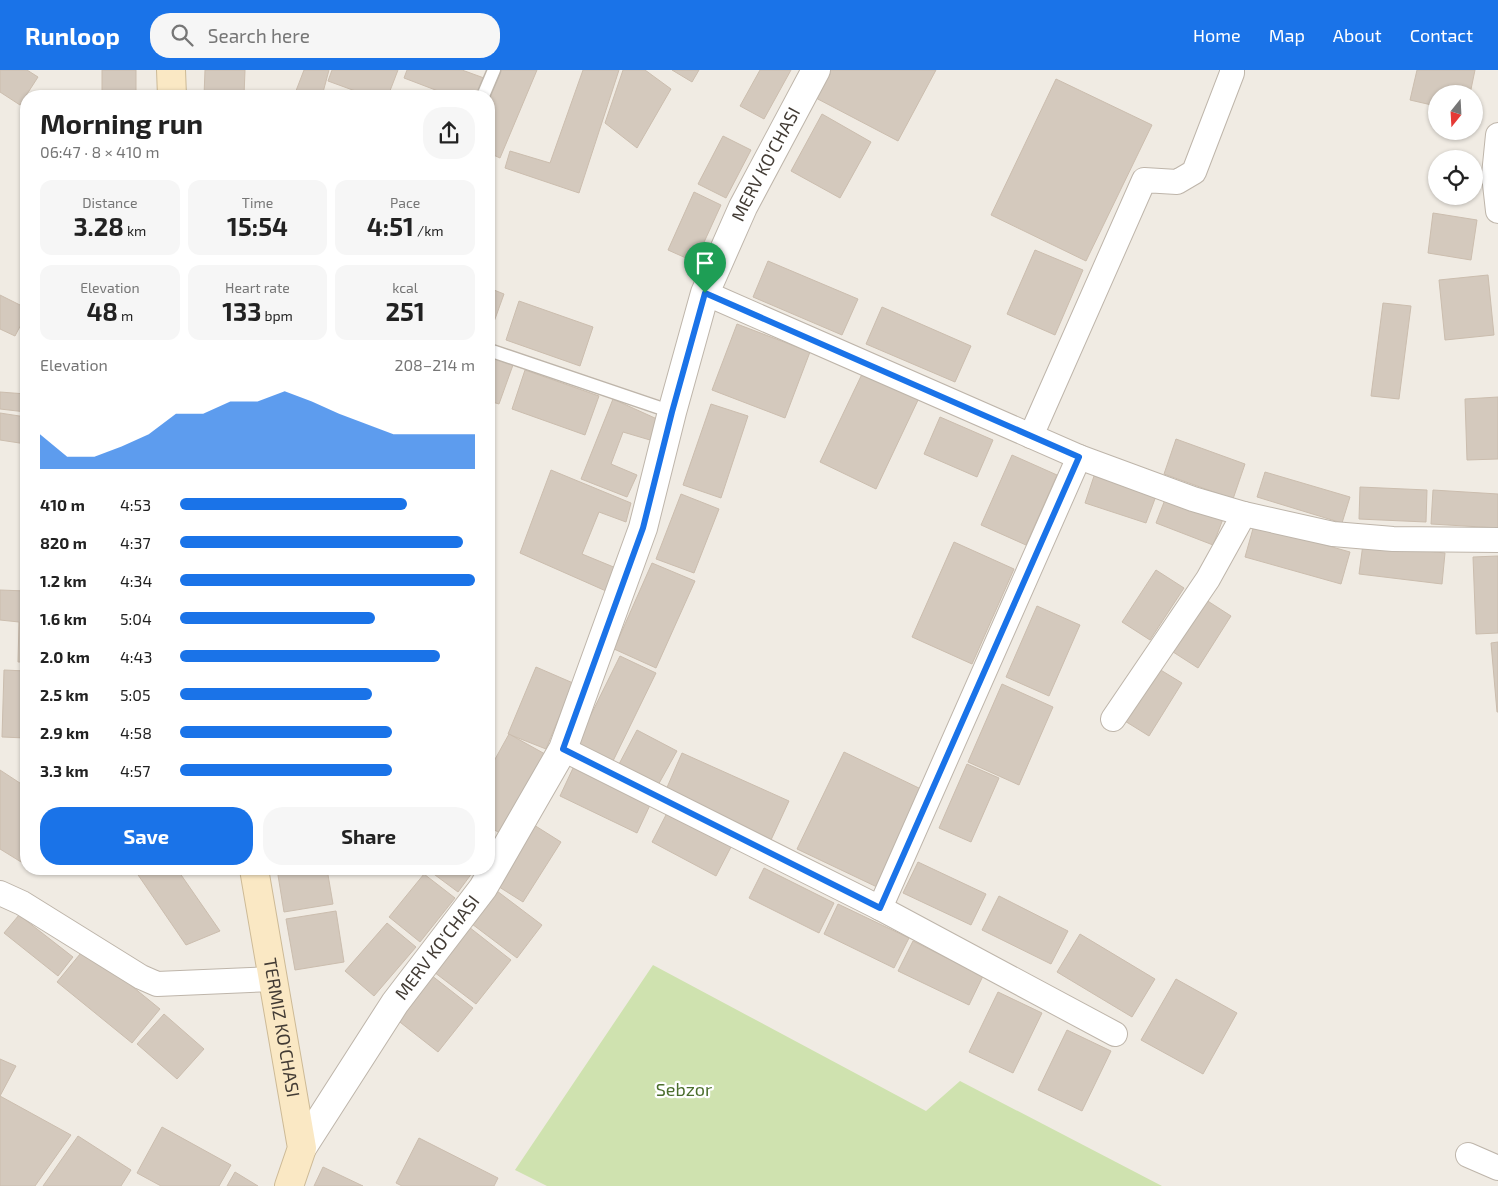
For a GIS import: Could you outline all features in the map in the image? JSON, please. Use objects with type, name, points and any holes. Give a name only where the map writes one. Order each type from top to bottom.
[{"type":"main road","points":[[171,70],[172,90]]},
{"type":"main road","name":"TERMIZ KO'CHASI","points":[[255,875],[302,1148],[289,1186]]},
{"type":"street","name":"MERV KO'CHASI","points":[[495,867],[563,749],[643,528],[672,412],[705,293],[743,207],[816,70]]},
{"type":"street","points":[[1031,436],[1144,180],[1177,182],[1194,172],[1232,70]]},
{"type":"street","points":[[1498,135],[1494,175],[1498,211]]},
{"type":"street","points":[[705,293],[1079,457],[1193,499],[1244,514],[1333,534],[1393,539],[1498,540]]},
{"type":"street","points":[[880,908],[1079,457]]},
{"type":"street","points":[[1113,719],[1208,579],[1244,514]]},
{"type":"street","points":[[563,749],[880,908],[1115,1034]]},
{"type":"street","name":"MERV KO'CHASI","points":[[302,1148],[395,1004],[483,888],[490,875]]},
{"type":"street","points":[[0,893],[22,903],[141,977],[157,984],[274,979]]},
{"type":"street","points":[[1468,1154],[1498,1168]]},
{"type":"lane","points":[[486,90],[494,70]]},
{"type":"lane","points":[[495,352],[672,412]]},
{"type":"green space","name":"Sebzor","points":[[653,965],[926,1111],[960,1081],[1162,1186],[547,1186],[515,1170]]},
{"type":"building","points":[[0,70],[27,70],[38,77],[30,90],[20,90],[20,105],[0,92]]},
{"type":"building","points":[[102,70],[136,70],[136,90],[102,90]]},
{"type":"building","points":[[205,70],[245,70],[244,90],[204,90]]},
{"type":"building","points":[[304,70],[329,70],[324,90],[296,90]]},
{"type":"building","points":[[332,70],[398,70],[390,90],[353,90],[328,81]]},
{"type":"building","points":[[407,70],[462,70],[484,78],[479,90],[436,90],[404,78]]},
{"type":"building","points":[[499,70],[537,70],[500,158],[495,156],[495,90],[491,90]]},
{"type":"building","points":[[583,70],[619,70],[579,193],[505,168],[510,151],[550,163]]},
{"type":"building","points":[[623,70],[645,70],[671,89],[637,148],[605,123]]},
{"type":"building","points":[[672,70],[699,70],[692,82]]},
{"type":"building","points":[[760,70],[791,70],[764,119],[740,106]]},
{"type":"building","points":[[829,70],[936,70],[898,141],[814,97]]},
{"type":"building","points":[[1417,70],[1475,70],[1472,85],[1428,85],[1428,104],[1410,100]]},
{"type":"building","points":[[1056,79],[1152,125],[1086,261],[991,215]]},
{"type":"building","points":[[822,114],[871,142],[840,198],[791,171]]},
{"type":"building","points":[[723,136],[751,150],[726,198],[698,184]]},
{"type":"building","points":[[694,192],[721,205],[695,262],[668,250]]},
{"type":"building","points":[[1433,213],[1477,220],[1471,260],[1428,253]]},
{"type":"building","points":[[1035,250],[1083,270],[1055,335],[1007,314]]},
{"type":"building","points":[[768,261],[858,299],[842,335],[753,297]]},
{"type":"building","points":[[1488,275],[1494,335],[1445,340],[1439,280]]},
{"type":"building","points":[[495,290],[504,294],[495,319]]},
{"type":"building","points":[[0,295],[20,305],[20,326],[15,336],[0,329]]},
{"type":"building","points":[[519,301],[593,327],[580,366],[506,340]]},
{"type":"building","points":[[1383,303],[1411,306],[1399,399],[1371,396]]},
{"type":"building","points":[[882,307],[971,346],[955,382],[866,344]]},
{"type":"building","points":[[737,324],[810,352],[785,418],[712,390]]},
{"type":"building","points":[[495,359],[513,365],[499,404],[495,403]]},
{"type":"building","points":[[525,370],[599,396],[585,435],[512,409]]},
{"type":"building","points":[[863,372],[919,398],[876,489],[820,462]]},
{"type":"building","points":[[0,392],[20,394],[20,411],[0,409]]},
{"type":"building","points":[[1498,397],[1498,459],[1467,460],[1465,399]]},
{"type":"building","points":[[613,399],[657,419],[650,440],[623,432],[611,464],[637,475],[627,497],[581,479]]},
{"type":"building","points":[[711,404],[748,416],[721,498],[683,485]]},
{"type":"building","points":[[0,413],[20,416],[20,443],[0,440]]},
{"type":"building","points":[[940,417],[993,440],[977,477],[924,454]]},
{"type":"building","points":[[1176,439],[1245,464],[1233,499],[1164,474]]},
{"type":"building","points":[[1012,455],[1057,475],[1026,545],[981,525]]},
{"type":"building","points":[[551,470],[631,503],[626,522],[599,512],[582,554],[616,568],[606,591],[520,553]]},
{"type":"building","points":[[1265,472],[1350,497],[1342,523],[1257,497]]},
{"type":"building","points":[[1094,476],[1156,496],[1146,523],[1085,503]]},
{"type":"building","points":[[1360,487],[1427,490],[1426,522],[1359,519]]},
{"type":"building","points":[[1433,490],[1498,494],[1498,528],[1431,524]]},
{"type":"building","points":[[681,494],[719,509],[694,573],[656,559]]},
{"type":"building","points":[[1166,497],[1223,519],[1213,545],[1156,523]]},
{"type":"building","points":[[1254,525],[1350,552],[1341,584],[1245,557]]},
{"type":"building","points":[[954,542],[1014,569],[972,664],[912,637]]},
{"type":"building","points":[[1363,544],[1445,553],[1442,584],[1359,574]]},
{"type":"building","points":[[1498,556],[1498,633],[1476,634],[1473,557]]},
{"type":"building","points":[[652,563],[695,581],[656,668],[614,649]]},
{"type":"building","points":[[1156,570],[1184,588],[1150,640],[1122,622]]},
{"type":"building","points":[[0,590],[20,591],[20,662],[18,662],[19,622],[0,620]]},
{"type":"building","points":[[1203,598],[1231,616],[1198,668],[1170,650]]},
{"type":"building","points":[[1037,606],[1080,625],[1049,696],[1006,677]]},
{"type":"building","points":[[1498,642],[1498,712],[1497,712],[1491,643]]},
{"type":"building","points":[[620,656],[656,673],[613,761],[577,743]]},
{"type":"building","points":[[1154,666],[1182,683],[1149,736],[1120,718]]},
{"type":"building","points":[[536,667],[573,683],[546,749],[508,734]]},
{"type":"building","points":[[4,670],[20,671],[20,738],[2,737]]},
{"type":"building","points":[[1002,684],[1053,707],[1019,785],[968,762]]},
{"type":"building","points":[[637,730],[677,751],[657,787],[618,766]]},
{"type":"building","points":[[509,734],[545,754],[500,833],[495,830],[495,759]]},
{"type":"building","points":[[844,752],[923,790],[877,887],[797,849]]},
{"type":"building","points":[[682,753],[789,801],[771,840],[665,792]]},
{"type":"building","points":[[967,764],[999,778],[971,842],[939,828]]},
{"type":"building","points":[[574,766],[651,803],[637,833],[560,796]]},
{"type":"building","points":[[0,770],[20,783],[20,861],[0,849]]},
{"type":"building","points":[[667,813],[731,847],[716,876],[652,842]]},
{"type":"building","points":[[534,825],[561,842],[523,902],[496,885]]},
{"type":"building","points":[[918,862],[986,894],[971,925],[903,893]]},
{"type":"building","points":[[764,868],[834,903],[819,933],[749,898]]},
{"type":"building","points":[[138,875],[181,875],[220,931],[186,945]]},
{"type":"building","points":[[278,875],[328,875],[333,904],[284,912]]},
{"type":"building","points":[[423,875],[455,898],[420,942],[389,917]]},
{"type":"building","points":[[435,875],[471,875],[458,892]]},
{"type":"building","points":[[497,891],[542,925],[517,958],[472,924]]},
{"type":"building","points":[[999,896],[1068,931],[1051,964],[982,930]]},
{"type":"building","points":[[838,904],[909,938],[894,968],[824,934]]},
{"type":"building","points":[[336,911],[344,962],[295,970],[286,919]]},
{"type":"building","points":[[19,915],[73,957],[58,976],[4,933]]},
{"type":"building","points":[[387,923],[416,947],[374,996],[345,971]]},
{"type":"building","points":[[469,927],[511,960],[476,1004],[434,972]]},
{"type":"building","points":[[1080,934],[1155,979],[1132,1017],[1057,972]]},
{"type":"building","points":[[913,941],[983,976],[969,1005],[898,971]]},
{"type":"building","points":[[85,948],[160,1009],[132,1043],[57,982]]},
{"type":"building","points":[[431,975],[473,1008],[438,1052],[396,1019]]},
{"type":"building","points":[[1176,979],[1237,1013],[1203,1074],[1141,1040]]},
{"type":"building","points":[[998,992],[1042,1013],[1013,1073],[969,1052]]},
{"type":"building","points":[[164,1014],[204,1049],[177,1079],[137,1044]]},
{"type":"building","points":[[1067,1030],[1111,1051],[1082,1111],[1038,1090]]},
{"type":"building","points":[[0,1059],[16,1066],[0,1096]]},
{"type":"building","points":[[0,1096],[71,1135],[35,1186],[0,1186]]},
{"type":"building","points":[[162,1127],[231,1165],[219,1186],[161,1186],[137,1173]]},
{"type":"building","points":[[78,1136],[131,1170],[121,1186],[43,1186]]},
{"type":"building","points":[[419,1138],[498,1178],[494,1186],[402,1186],[396,1183]]},
{"type":"building","points":[[323,1167],[363,1186],[314,1186]]},
{"type":"building","points":[[235,1172],[258,1186],[227,1186]]},
{"type":"route","points":[[705,293],[1079,457],[880,908],[563,749],[643,528],[672,412],[705,293]]}]
